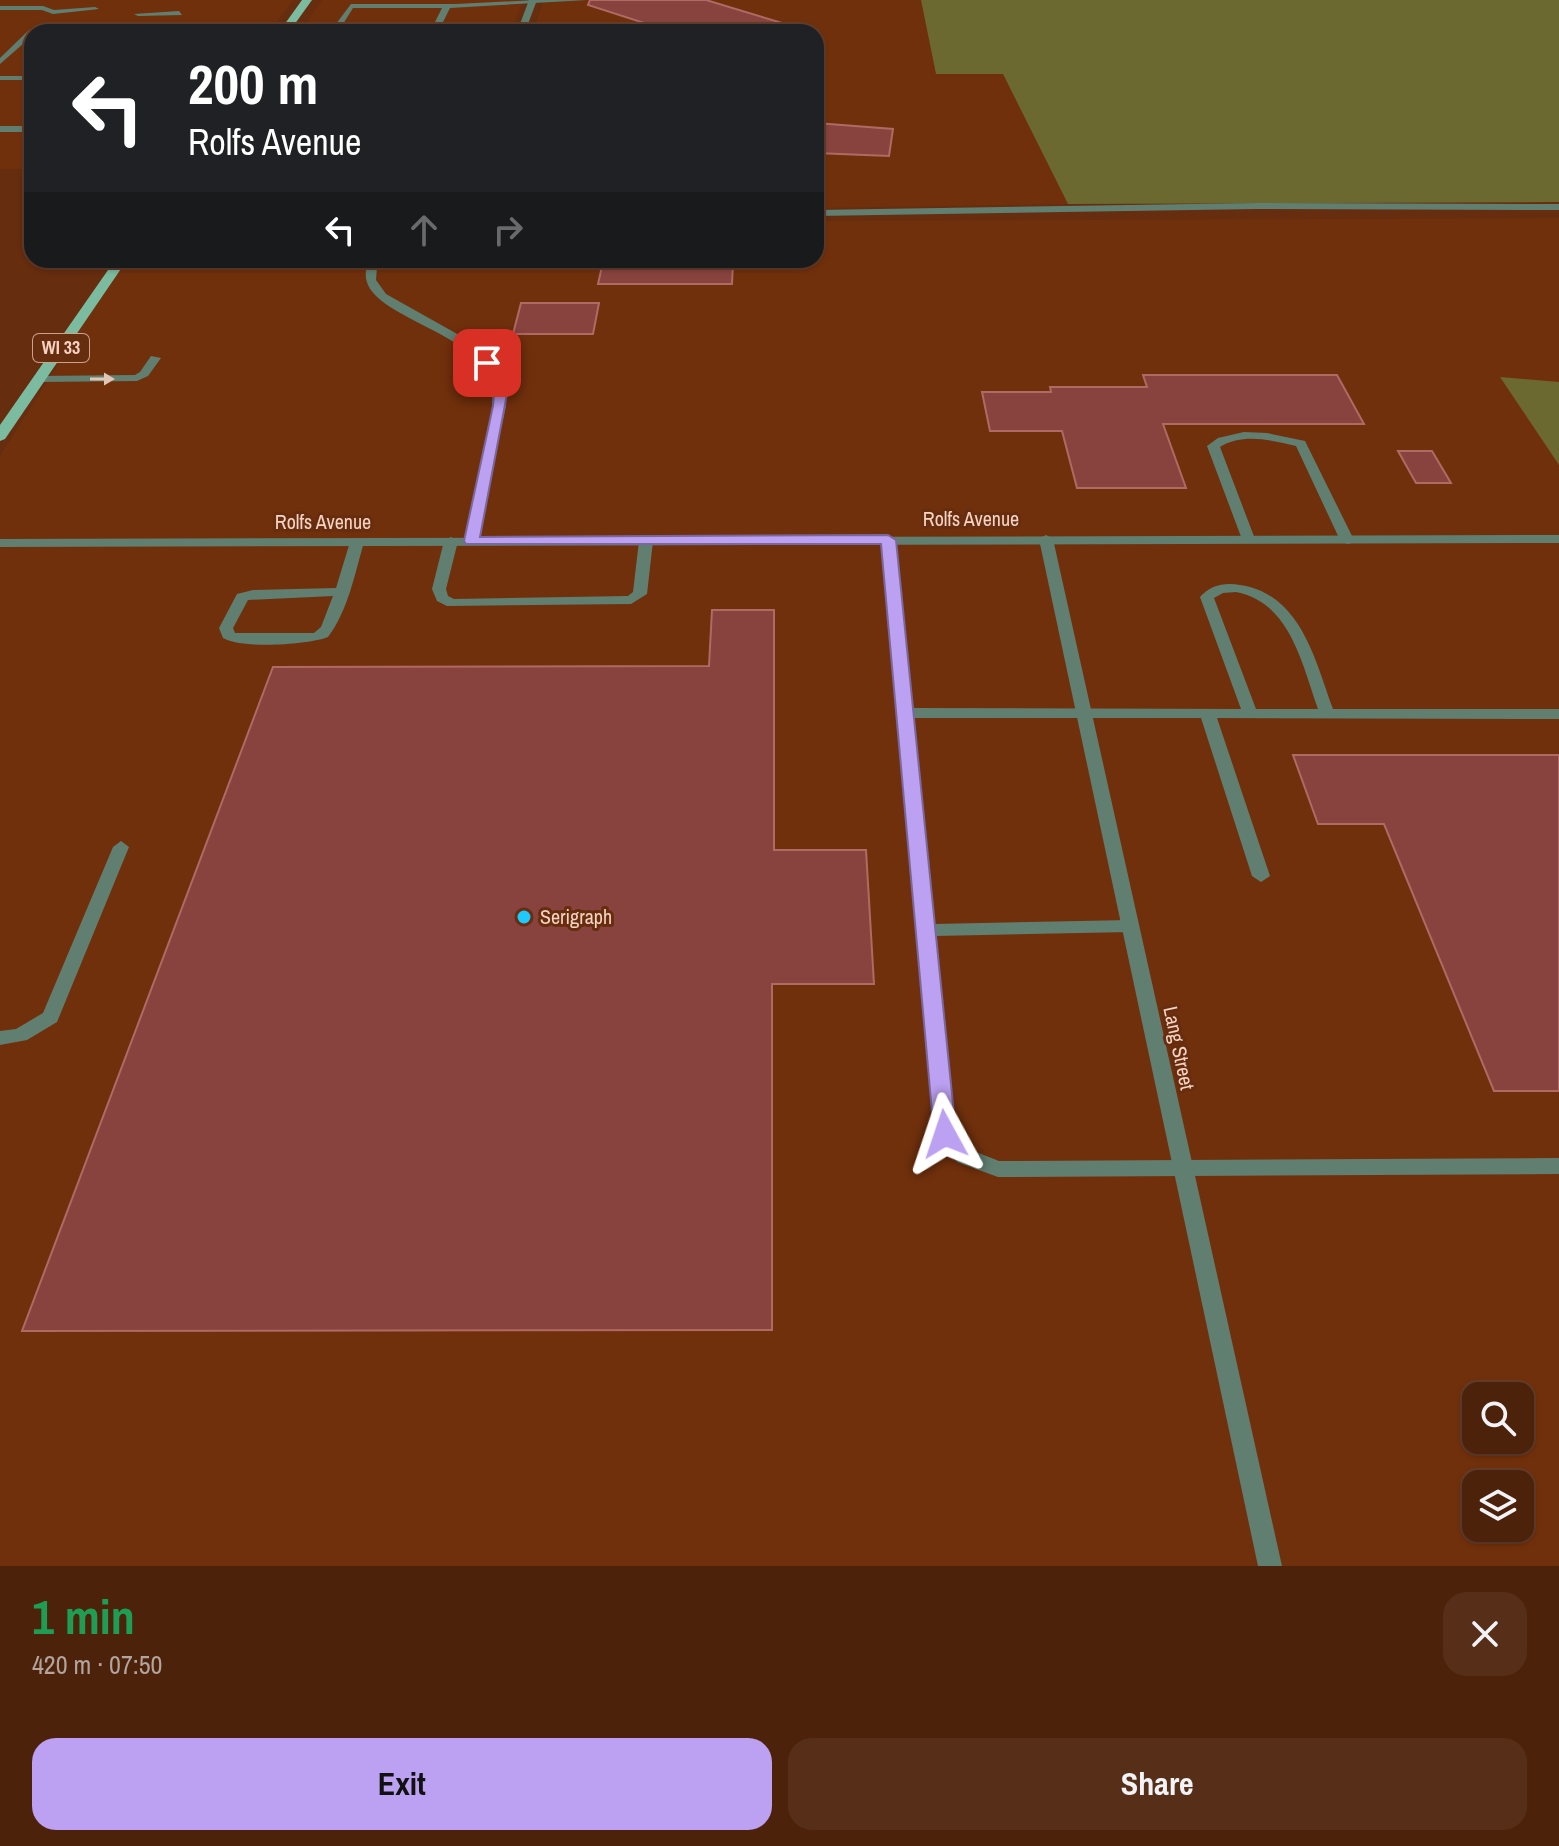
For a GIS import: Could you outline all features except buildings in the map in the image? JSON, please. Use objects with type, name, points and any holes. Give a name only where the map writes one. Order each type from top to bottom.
[{"type":"main road","points":[[290,24],[307,0]]},
{"type":"main road","name":"WI 33","points":[[0,436],[115,268]]},
{"type":"street","points":[[339,24],[351,6],[447,6],[583,0]]},
{"type":"street","points":[[524,24],[532,2]]},
{"type":"street","points":[[438,24],[447,6]]},
{"type":"street","points":[[0,8],[43,8],[53,12],[95,9]]},
{"type":"street","points":[[40,24],[53,12]]},
{"type":"street","points":[[138,14],[179,13]]},
{"type":"street","points":[[0,62],[24,40]]},
{"type":"street","points":[[0,78],[24,78]]},
{"type":"street","points":[[0,129],[24,129]]},
{"type":"street","points":[[824,213],[1257,206],[1559,207]]},
{"type":"street","points":[[369,268],[371,286],[386,300],[468,344],[495,376],[501,394],[500,406],[471,541]]},
{"type":"street","points":[[39,379],[137,378],[144,374],[155,358]]},
{"type":"street","points":[[1248,539],[1213,446],[1226,437],[1274,436],[1301,444],[1347,540]]},
{"type":"street","name":"Lang Street","points":[[1046,539],[1270,1566]]},
{"type":"street","name":"Rolfs Avenue","points":[[0,543],[1559,539]]},
{"type":"street","points":[[888,540],[945,1134],[964,1156],[998,1169],[1559,1166]]},
{"type":"street","points":[[451,541],[439,589],[442,598],[452,603],[631,600],[640,594],[646,541]]},
{"type":"street","points":[[341,592],[253,594],[242,597],[226,628],[228,635],[235,639],[311,638],[323,635],[329,627],[341,592],[357,542]]},
{"type":"street","points":[[1250,712],[1207,597],[1216,589],[1241,588],[1265,594],[1280,605],[1295,632],[1327,712]]},
{"type":"street","points":[[1207,712],[1261,876]]},
{"type":"street","points":[[905,713],[1559,714]]},
{"type":"street","points":[[0,1038],[20,1035],[50,1017],[121,847]]},
{"type":"street","points":[[926,930],[1130,926]]},
{"type":"shaded area","points":[[0,0],[293,0],[275,24],[24,24],[24,169],[0,169]]},
{"type":"shaded area","points":[[322,0],[523,0],[514,24],[306,24]]},
{"type":"shaded area","points":[[544,0],[921,0],[936,74],[1003,74],[1068,204],[824,208],[824,24],[536,24]]},
{"type":"shaded area","points":[[921,0],[1559,0],[1559,202],[1068,204],[1003,74],[936,74]]},
{"type":"shaded area","points":[[1559,218],[1559,1566],[0,1566],[0,456],[119,268],[824,268],[824,221]]},
{"type":"shaded area","points":[[1500,377],[1559,382],[1559,465]]},
{"type":"place","name":"Serigraph","points":[[524,917]]},
{"type":"route","points":[[487,363],[501,394],[500,406],[471,541],[888,540],[945,1134]]}]
